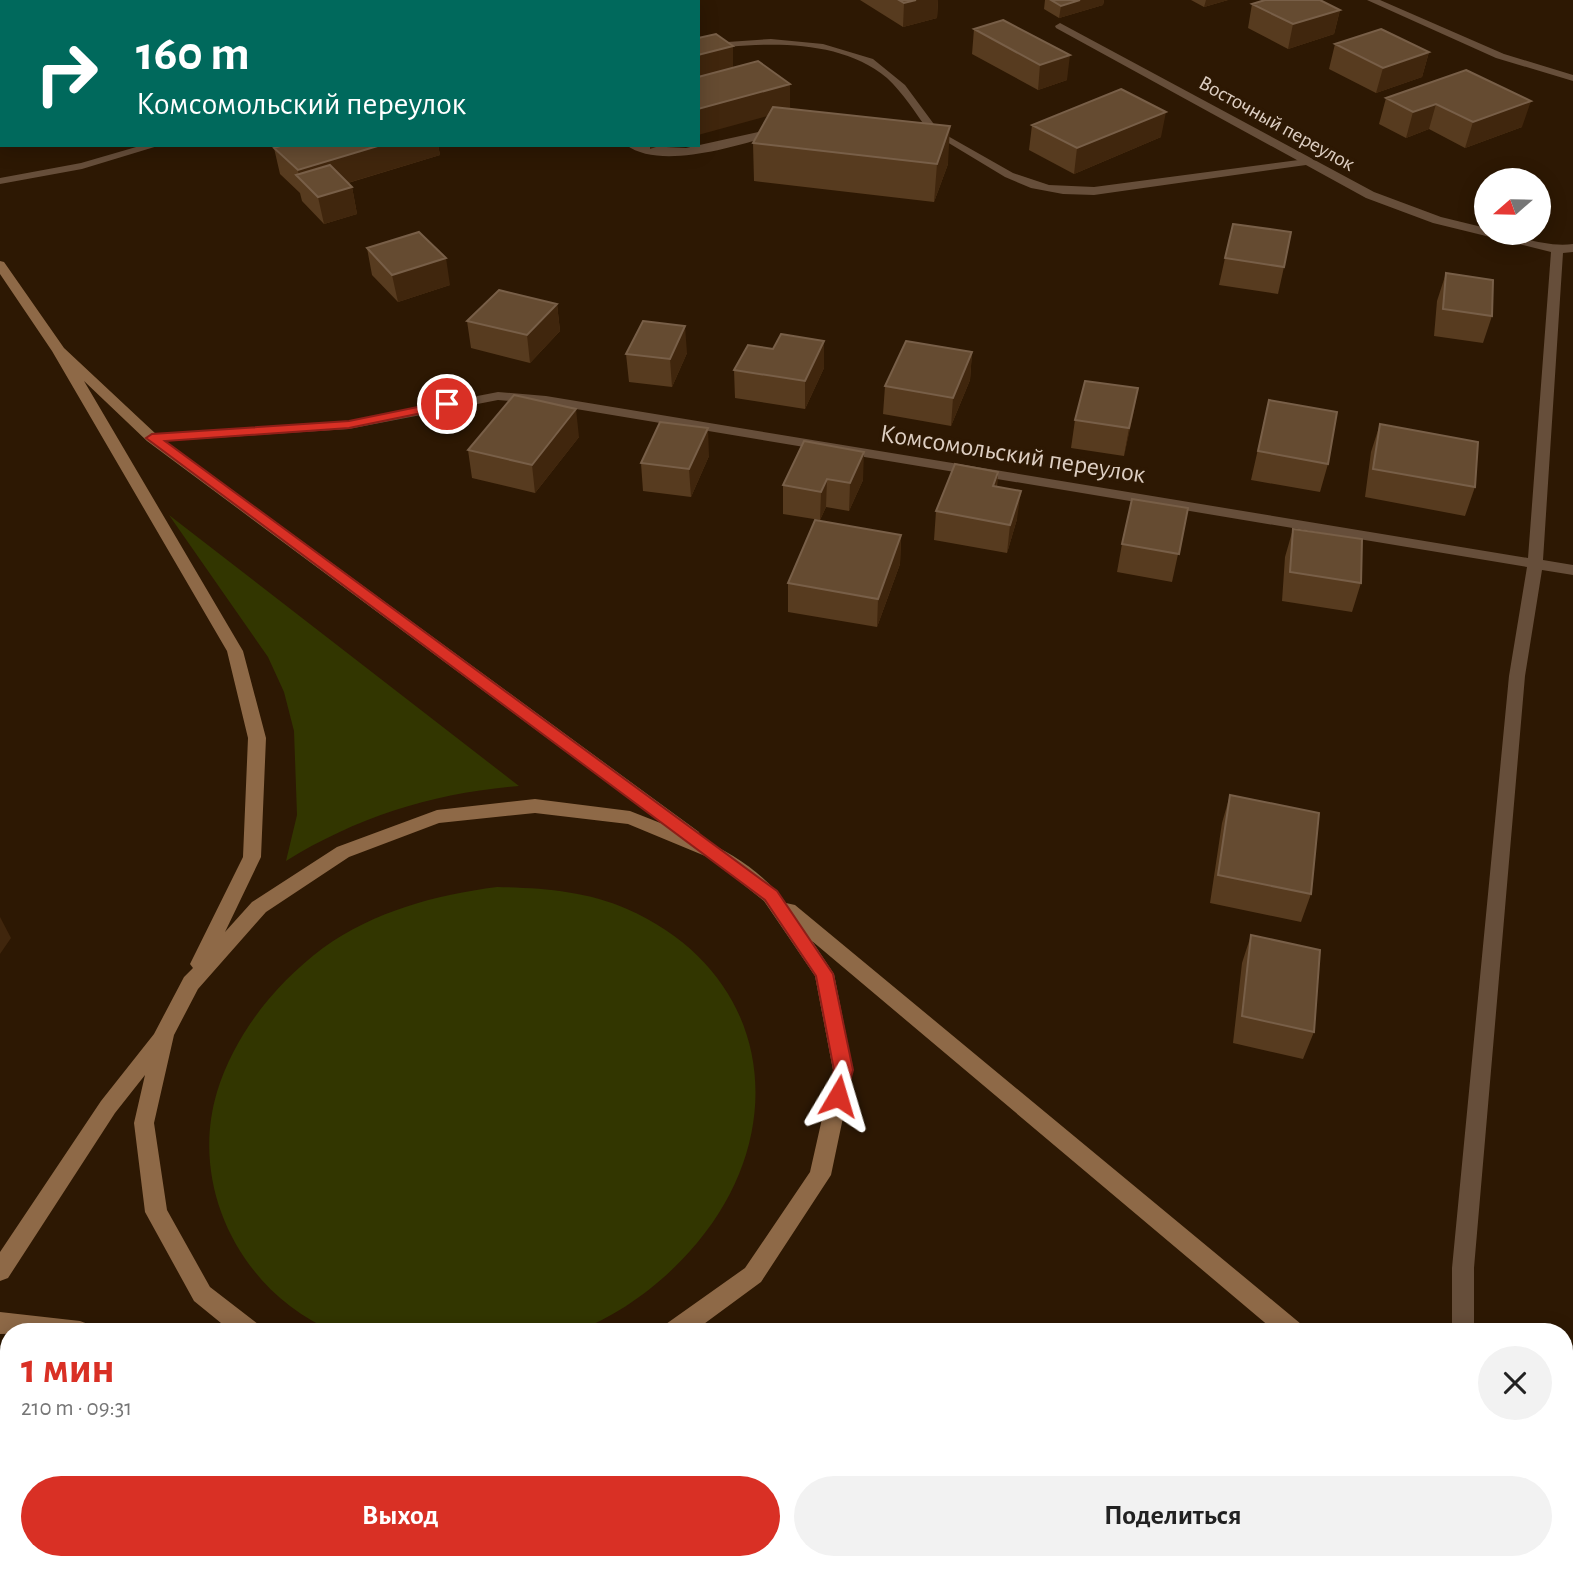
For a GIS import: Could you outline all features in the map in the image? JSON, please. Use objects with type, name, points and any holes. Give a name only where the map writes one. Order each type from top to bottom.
[{"type":"main road","points":[[0,265],[59,351],[235,651],[257,738],[252,857],[164,1035],[108,1107],[0,1271]]},
{"type":"main road","points":[[59,351],[152,438],[771,896],[1282,1323]]},
{"type":"main road","points":[[191,983],[259,907],[343,852],[438,817],[536,806],[630,818],[716,853]]},
{"type":"main road","points":[[686,1323],[753,1275],[820,1175],[843,1070],[824,974],[771,896]]},
{"type":"main road","points":[[164,1035],[144,1123],[156,1212],[202,1294],[239,1323]]},
{"type":"street","points":[[1372,0],[1500,56],[1573,78]]},
{"type":"street","name":"Восточный переулок","points":[[1060,26],[1370,195],[1437,220],[1474,229]]},
{"type":"street","points":[[700,47],[779,43],[834,49],[865,60],[886,71],[905,90],[935,133]]},
{"type":"street","points":[[636,147],[646,151],[688,150],[799,126]]},
{"type":"street","points":[[915,128],[935,133],[1027,184],[1066,193],[1306,162]]},
{"type":"street","points":[[0,181],[82,166],[149,147]]},
{"type":"street","name":"Восточный переулок","points":[[1547,245],[1565,249]]},
{"type":"street","points":[[1463,1323],[1463,1268],[1517,676],[1535,564],[1565,249]]},
{"type":"street","name":"Комсомольский переулок","points":[[152,438],[349,425],[498,396],[546,400],[1573,570]]},
{"type":"green space","points":[[169,515],[519,786],[457,794],[398,809],[341,831],[286,861],[297,815],[294,731],[284,692],[268,657]]},
{"type":"green space","points":[[497,887],[531,888],[596,898],[627,909],[676,938],[714,974],[739,1015],[753,1061],[755,1109],[745,1158],[723,1206],[690,1251],[665,1276],[637,1299],[596,1323],[318,1323],[302,1315],[274,1292],[250,1265],[231,1234],[217,1201],[210,1165],[210,1129],[217,1092],[234,1050],[259,1012],[305,962],[343,935],[406,907]]},
{"type":"building","points":[[1051,0],[1080,0],[1061,6]]},
{"type":"building","points":[[1265,0],[1320,0],[1340,10],[1293,24],[1252,4]]},
{"type":"building","points":[[1003,20],[1070,55],[1040,65],[974,29]]},
{"type":"building","points":[[1381,29],[1429,52],[1383,68],[1335,44]]},
{"type":"building","points":[[716,34],[733,46],[700,54],[700,38]]},
{"type":"building","points":[[758,61],[790,84],[700,108],[700,76]]},
{"type":"building","points":[[1466,70],[1531,101],[1473,122],[1436,104],[1413,112],[1386,98]]},
{"type":"building","points":[[1121,89],[1166,112],[1077,148],[1032,125]]},
{"type":"building","points":[[773,107],[950,126],[937,164],[753,143]]},
{"type":"building","points":[[277,147],[374,147],[298,170],[274,148]]},
{"type":"building","points":[[330,165],[352,187],[318,197],[296,175]]},
{"type":"building","points":[[1233,224],[1291,232],[1284,267],[1225,258]]},
{"type":"building","points":[[419,232],[446,258],[392,275],[367,248]]},
{"type":"building","points":[[1446,273],[1493,280],[1492,316],[1443,309]]},
{"type":"building","points":[[499,290],[557,304],[527,335],[467,321]]},
{"type":"building","points":[[643,321],[685,326],[670,359],[626,354]]},
{"type":"building","points":[[781,334],[824,341],[805,381],[734,370],[748,345],[773,349]]},
{"type":"building","points":[[906,341],[972,352],[953,398],[885,386]]},
{"type":"building","points":[[1085,381],[1138,388],[1129,428],[1075,420]]},
{"type":"building","points":[[514,395],[576,409],[532,465],[468,450]]},
{"type":"building","points":[[1269,400],[1337,412],[1328,464],[1258,451]]},
{"type":"building","points":[[660,422],[708,428],[689,469],[641,463]]},
{"type":"building","points":[[1380,424],[1478,442],[1475,487],[1373,469]]},
{"type":"building","points":[[804,441],[864,452],[850,483],[827,479],[821,492],[783,485]]},
{"type":"building","points":[[955,464],[998,472],[993,486],[1021,491],[1010,525],[936,511]]},
{"type":"building","points":[[1132,499],[1188,508],[1179,554],[1122,544]]},
{"type":"building","points":[[815,520],[901,535],[878,599],[788,583]]},
{"type":"building","points":[[1293,529],[1362,539],[1361,583],[1290,572]]},
{"type":"building","points":[[1230,795],[1319,813],[1311,894],[1218,875]]},
{"type":"building","points":[[1251,935],[1320,950],[1314,1032],[1242,1016]]},
{"type":"route","points":[[447,404],[349,425],[152,438],[771,896],[824,974],[843,1070],[838,1096]]}]
